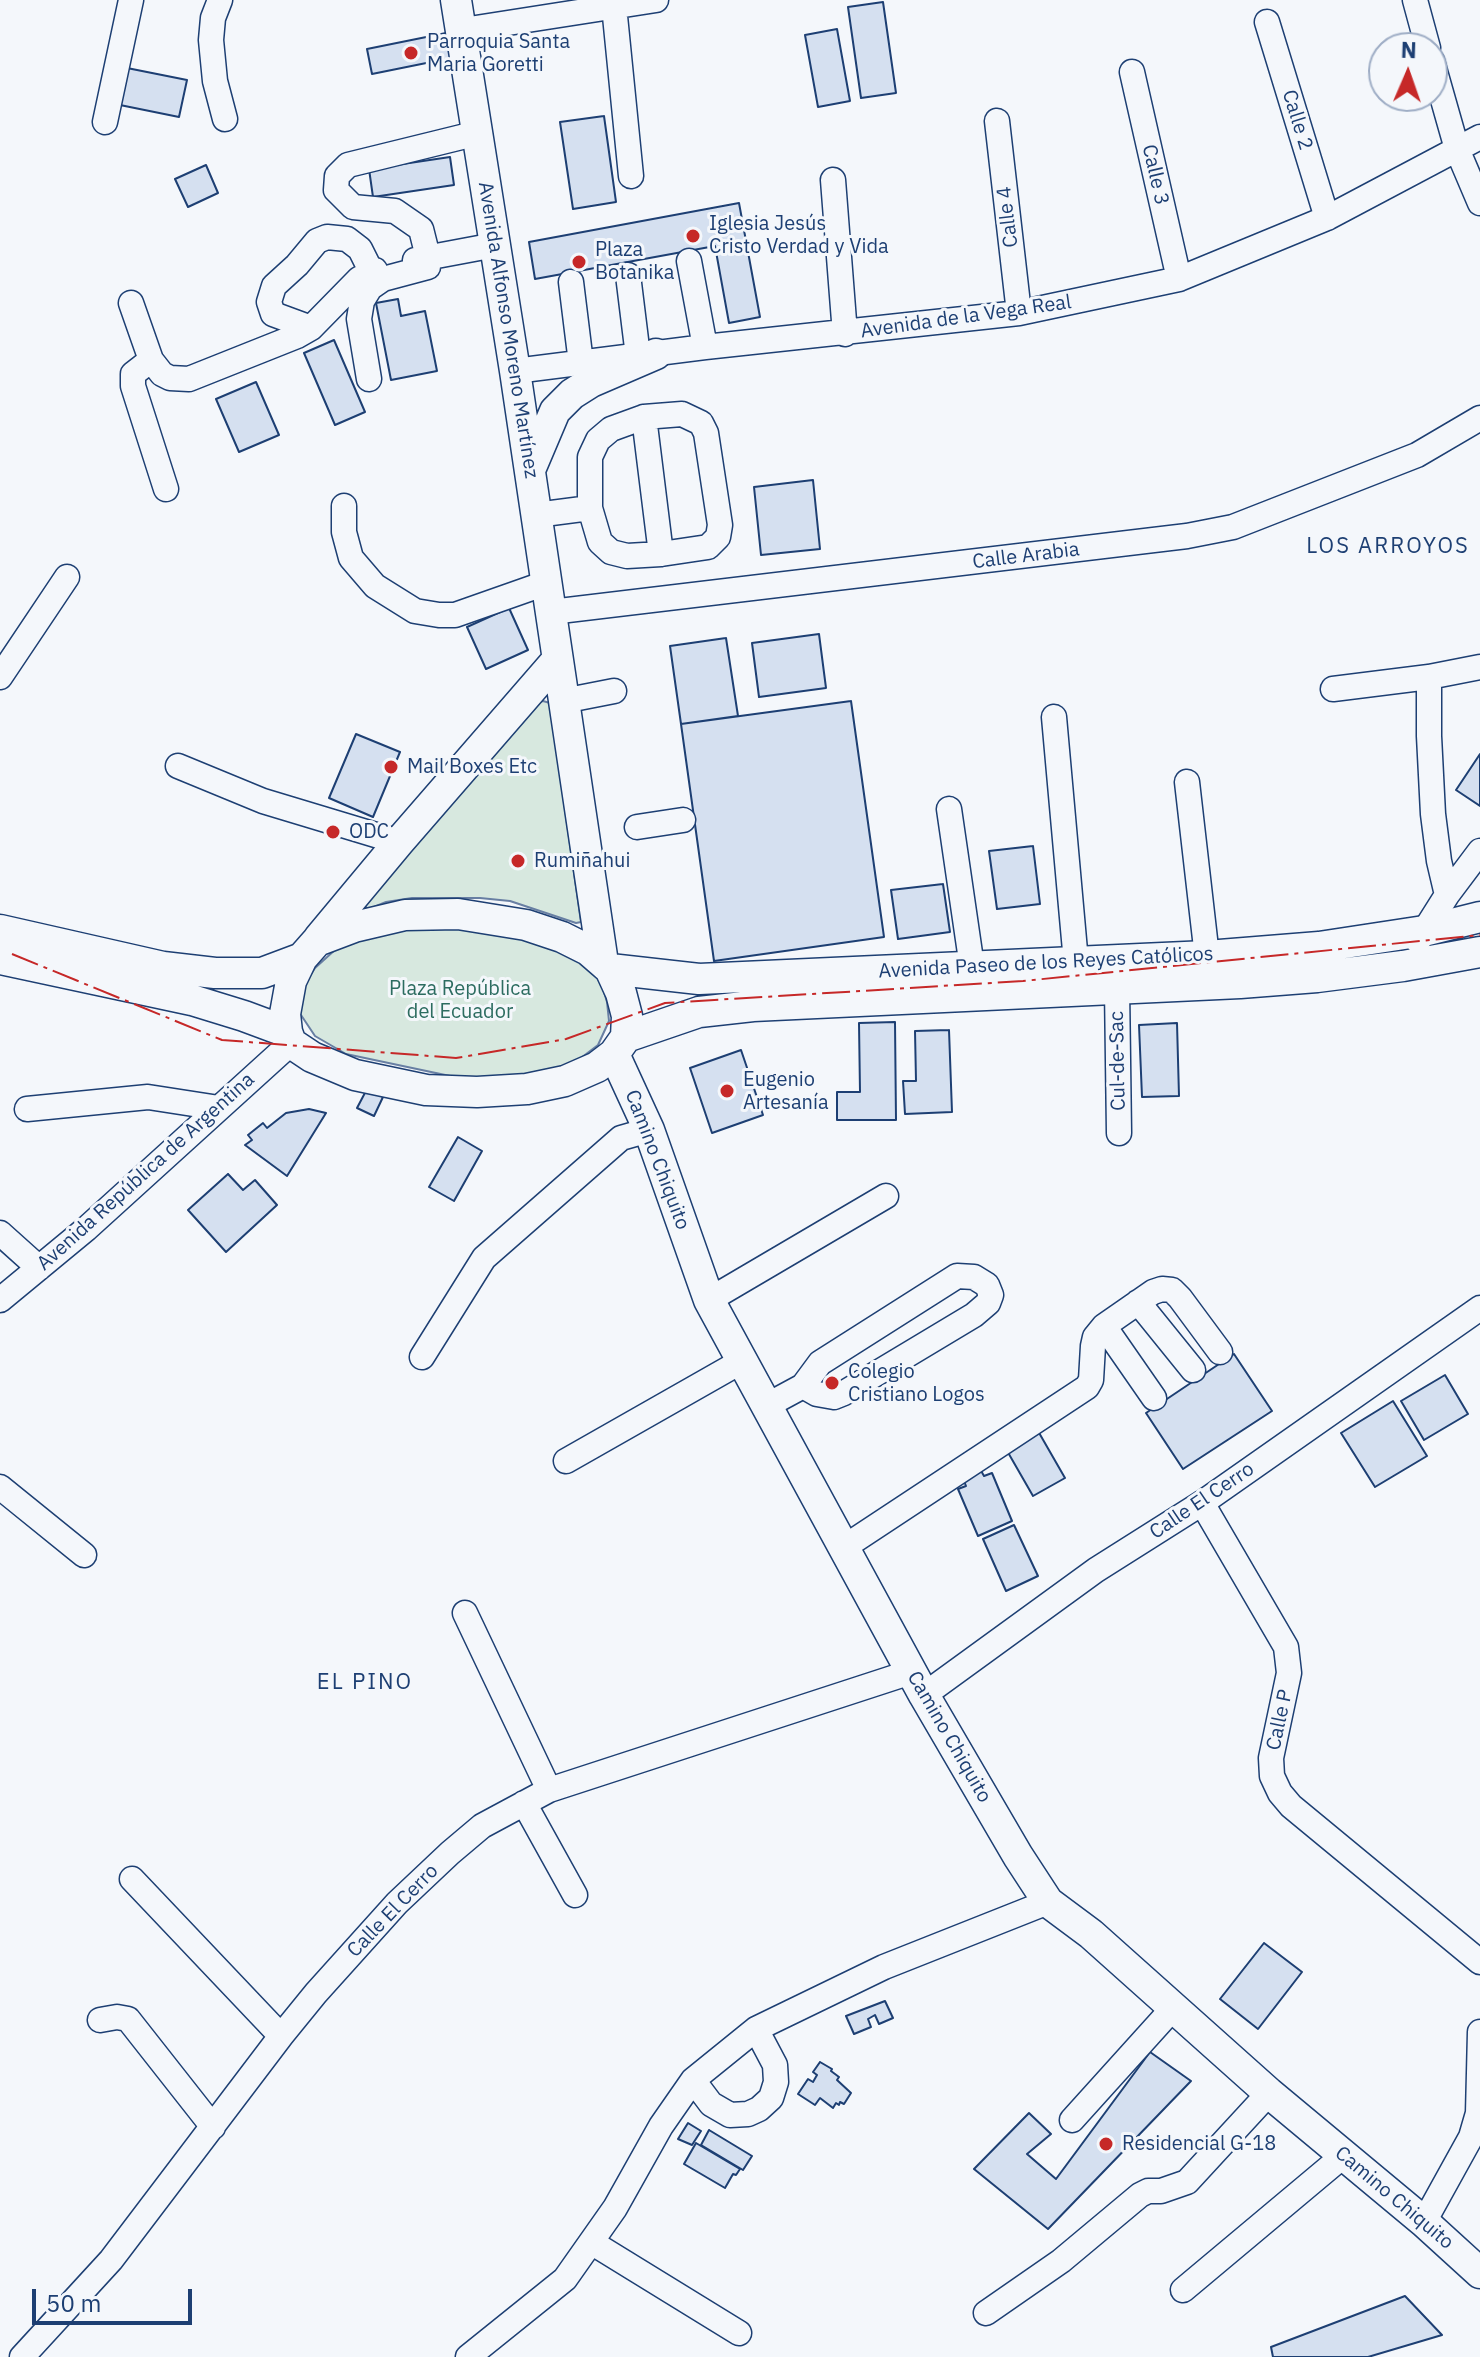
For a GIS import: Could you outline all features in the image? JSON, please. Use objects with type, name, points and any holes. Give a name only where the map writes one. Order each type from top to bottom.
[{"type":"main road","name":"Avenida Alfonso Moreno Martínez","points":[[456,0],[606,966]]},
{"type":"main road","points":[[529,472],[555,411],[572,394],[647,355]]},
{"type":"main road","points":[[289,1038],[286,1001],[291,981],[310,949],[557,660]]},
{"type":"main road","points":[[0,930],[163,967],[215,973],[262,973],[354,927],[405,915],[458,914],[512,922],[550,933],[588,950],[606,966],[621,993],[627,1016],[620,1046],[597,1067],[565,1081],[527,1089],[477,1092],[426,1090],[355,1075],[312,1057],[289,1038],[244,1016],[192,1000],[0,959]]},
{"type":"main road","name":"Avenida Paseo de los Reyes Católicos","points":[[620,1046],[699,1012],[753,1006],[1117,988],[1319,947],[1424,931],[1480,917]]},
{"type":"main road","name":"Avenida Paseo de los Reyes Católicos","points":[[606,966],[699,979],[1076,962],[1317,977],[1480,952]]},
{"type":"main road","name":"Camino Chiquito","points":[[620,1046],[709,1300],[918,1683],[1048,1902],[1091,1934],[1269,2093],[1424,2222],[1480,2273]]},
{"type":"street","points":[[105,122],[131,0]]},
{"type":"street","points":[[220,0],[213,18],[211,40],[215,81],[225,119]]},
{"type":"street","points":[[463,30],[656,0]]},
{"type":"street","points":[[1415,0],[1424,32]]},
{"type":"street","points":[[614,6],[631,176]]},
{"type":"street","name":"Calle 2","points":[[1267,22],[1327,218]]},
{"type":"street","name":"Calle 3","points":[[1132,72],[1179,279]]},
{"type":"street","points":[[1446,112],[1457,149],[1480,203]]},
{"type":"street","name":"Calle 4","points":[[997,121],[1019,313]]},
{"type":"street","points":[[369,379],[359,319],[362,301],[370,288],[383,279],[428,267],[428,257],[421,229],[395,211],[353,207],[336,190],[337,176],[348,165],[478,133]]},
{"type":"street","name":"Avenida de la Vega Real","points":[[515,371],[1019,313],[1179,279],[1327,218],[1480,137]]},
{"type":"street","points":[[833,180],[845,334]]},
{"type":"street","points":[[311,328],[273,314],[269,302],[274,286],[317,241],[327,237],[347,239],[360,249],[371,271]]},
{"type":"street","points":[[131,303],[151,360],[162,374],[170,378],[189,379],[311,328],[359,279],[371,271],[495,245]]},
{"type":"street","points":[[689,261],[705,347]]},
{"type":"street","points":[[628,275],[647,355]]},
{"type":"street","points":[[571,282],[581,363]]},
{"type":"street","points":[[151,360],[133,374],[133,386],[166,489]]},
{"type":"street","points":[[682,414],[701,423],[706,433],[720,525],[718,537],[708,547],[627,556],[611,552],[600,542],[590,508],[590,457],[598,440],[611,429],[644,417],[682,414]]},
{"type":"street","points":[[644,417],[661,554]]},
{"type":"street","name":"Calle Arabia","points":[[344,506],[344,532],[351,558],[375,586],[415,611],[455,615],[548,598],[1187,536],[1233,527],[1417,455],[1480,418]]},
{"type":"street","points":[[536,515],[590,508]]},
{"type":"street","points":[[0,677],[67,577]]},
{"type":"street","points":[[1333,689],[1480,667]]},
{"type":"street","points":[[1429,677],[1433,814],[1447,895]]},
{"type":"street","points":[[563,701],[614,691]]},
{"type":"street","points":[[1054,717],[1076,962]]},
{"type":"street","points":[[178,766],[263,801],[399,842]]},
{"type":"street","points":[[1187,782],[1209,970]]},
{"type":"street","points":[[949,809],[972,967]]},
{"type":"street","points":[[637,827],[683,820]]},
{"type":"street","points":[[1403,966],[1447,895],[1480,851]]},
{"type":"street","name":"Cul-de-Sac","points":[[1117,988],[1119,1133]]},
{"type":"street","name":"Avenida República de Argentina","points":[[0,1300],[86,1229],[219,1108],[289,1038]]},
{"type":"street","points":[[27,1109],[148,1097],[219,1108]]},
{"type":"street","points":[[422,1357],[484,1258],[621,1138],[649,1130]]},
{"type":"street","points":[[709,1300],[886,1196]]},
{"type":"street","points":[[0,1233],[39,1268]]},
{"type":"street","points":[[766,1406],[803,1386],[820,1363],[957,1276],[974,1277],[987,1285],[991,1295],[988,1303],[974,1315],[844,1393],[834,1397],[817,1394],[803,1386]]},
{"type":"street","points":[[843,1548],[1087,1387],[1091,1380],[1095,1337],[1104,1326],[1153,1292],[1172,1290],[1220,1352]]},
{"type":"street","points":[[1138,1302],[1193,1370]]},
{"type":"street","name":"Calle El Cerro","points":[[22,2357],[111,2260],[281,2036],[397,1903],[482,1826],[549,1790],[918,1683],[1202,1503],[1480,1308]]},
{"type":"street","points":[[1104,1326],[1154,1398]]},
{"type":"street","points":[[566,1461],[742,1361]]},
{"type":"street","points":[[0,1487],[84,1555]]},
{"type":"street","name":"Calle P","points":[[1202,1503],[1286,1647],[1288,1683],[1271,1767],[1275,1785],[1302,1816],[1480,1962]]},
{"type":"street","points":[[465,1613],[549,1790]]},
{"type":"street","points":[[524,1803],[575,1895]]},
{"type":"street","points":[[132,1879],[281,2036]]},
{"type":"street","points":[[468,2357],[565,2279],[615,2208],[661,2126],[693,2080],[756,2029],[884,1967],[1048,1902]]},
{"type":"street","points":[[1072,2120],[1174,2007]]},
{"type":"street","points":[[100,2020],[128,2019],[213,2127]]},
{"type":"street","points":[[693,2080],[711,2104],[730,2115],[748,2114],[759,2109],[771,2098],[776,2082],[775,2065],[756,2029]]},
{"type":"street","points":[[1424,2222],[1471,2137],[1478,2113],[1480,2032]]},
{"type":"street","points":[[986,2313],[1061,2261],[1140,2195],[1187,2182],[1269,2093]]},
{"type":"street","points":[[1183,2290],[1343,2156]]},
{"type":"street","points":[[591,2242],[739,2333]]},
{"type":"green space","points":[[536,703],[550,703],[581,922],[510,901],[480,898],[412,898],[386,902],[369,909],[362,905]]},
{"type":"green space","name":"Plaza República del Ecuador","points":[[421,925],[509,933],[585,961],[601,982],[607,1002],[609,1021],[598,1045],[577,1061],[553,1073],[469,1080],[346,1054],[315,1036],[299,1012],[304,985],[315,968],[336,949],[374,931]]},
{"type":"building","points":[[883,2],[896,93],[861,98],[848,7]]},
{"type":"building","points":[[837,29],[850,101],[818,107],[805,35]]},
{"type":"building","name":"Parroquia Santa Maria Goretti","points":[[451,32],[456,57],[372,74],[367,49]]},
{"type":"building","points":[[122,67],[187,80],[179,117],[115,104]]},
{"type":"building","points":[[604,116],[616,202],[573,209],[560,122]]},
{"type":"building","points":[[450,157],[454,185],[373,197],[369,169]]},
{"type":"building","points":[[206,165],[218,193],[188,207],[175,179]]},
{"type":"building","name":"Plaza Botanika","points":[[739,203],[760,317],[729,323],[715,246],[535,279],[529,242]]},
{"type":"building","points":[[398,299],[401,316],[425,311],[437,371],[391,380],[376,303]]},
{"type":"building","points":[[334,340],[365,412],[335,425],[304,353]]},
{"type":"building","points":[[256,382],[279,435],[239,452],[216,399]]},
{"type":"building","points":[[813,480],[820,549],[761,555],[754,487]]},
{"type":"building","points":[[509,608],[528,650],[486,669],[467,627]]},
{"type":"building","points":[[819,634],[826,688],[759,697],[752,643]]},
{"type":"building","points":[[726,638],[738,716],[681,724],[670,646]]},
{"type":"building","points":[[851,701],[884,937],[714,961],[681,724]]},
{"type":"building","points":[[356,734],[400,752],[373,817],[329,798]]},
{"type":"building","points":[[1480,754],[1480,806],[1456,790]]},
{"type":"building","points":[[1033,846],[1040,904],[997,909],[989,851]]},
{"type":"building","points":[[943,884],[950,932],[898,939],[891,890]]},
{"type":"building","points":[[895,1022],[896,1120],[837,1120],[837,1092],[860,1092],[859,1023]]},
{"type":"building","points":[[1177,1023],[1179,1096],[1142,1097],[1139,1025]]},
{"type":"building","points":[[949,1030],[952,1112],[905,1114],[903,1081],[916,1081],[915,1031]]},
{"type":"building","name":"Eugenio Artesanía","points":[[741,1050],[763,1115],[712,1133],[690,1068]]},
{"type":"building","points":[[367,1089],[383,1097],[374,1116],[357,1108]]},
{"type":"building","points":[[309,1109],[326,1113],[287,1176],[245,1145],[252,1140],[248,1135],[263,1123],[267,1128],[286,1113]]},
{"type":"building","points":[[458,1137],[482,1151],[454,1201],[429,1187]]},
{"type":"building","points":[[228,1174],[243,1190],[255,1180],[277,1205],[226,1252],[188,1210]]},
{"type":"building","points":[[1234,1354],[1272,1411],[1183,1469],[1146,1413]]},
{"type":"building","points":[[1445,1375],[1468,1414],[1424,1440],[1401,1401]]},
{"type":"building","points":[[1393,1401],[1427,1456],[1375,1487],[1341,1433]]},
{"type":"building","points":[[1038,1431],[1065,1478],[1033,1496],[1006,1449]]},
{"type":"building","points":[[980,1469],[984,1476],[992,1473],[1012,1521],[978,1536],[958,1489],[966,1486],[962,1476]]},
{"type":"building","points":[[1014,1525],[1038,1576],[1006,1591],[983,1539]]},
{"type":"building","points":[[1264,1943],[1302,1972],[1258,2029],[1220,1999]]},
{"type":"building","points":[[885,2001],[893,2018],[879,2024],[875,2015],[868,2019],[871,2027],[854,2034],[846,2016]]},
{"type":"building","name":"Residencial G-18","points":[[1150,2052],[1191,2081],[1048,2229],[974,2169],[1029,2113],[1051,2134],[1027,2154],[1056,2179]]},
{"type":"building","points":[[820,2062],[832,2069],[839,2077],[837,2080],[851,2093],[844,2104],[836,2103],[833,2108],[820,2098],[815,2105],[798,2094],[808,2079],[813,2082],[817,2075],[813,2072]]},
{"type":"building","points":[[688,2123],[701,2131],[692,2145],[678,2139]]},
{"type":"building","points":[[709,2130],[752,2156],[743,2170],[701,2145]]},
{"type":"building","points":[[696,2143],[740,2169],[725,2188],[684,2164]]},
{"type":"building","points":[[1405,2296],[1442,2335],[1368,2357],[1273,2357],[1271,2347]]},
{"type":"power","points":[[12,954],[222,1040],[456,1058],[566,1039],[665,1003],[1023,981],[1480,935]]},
{"type":"place","name":"Parroquia Santa Maria Goretti","points":[[411,53]]},
{"type":"place","name":"Iglesia Jesús Cristo Verdad y Vida","points":[[693,236]]},
{"type":"place","name":"Plaza Botanika","points":[[579,262]]},
{"type":"place","name":"Mail Boxes Etc","points":[[391,767]]},
{"type":"place","name":"ODC","points":[[333,832]]},
{"type":"place","name":"Rumiñahui","points":[[518,861]]},
{"type":"place","name":"Eugenio Artesanía","points":[[727,1091]]},
{"type":"place","name":"Colegio Cristiano Logos","points":[[832,1383]]},
{"type":"place","name":"Residencial G-18","points":[[1106,2144]]},
{"type":"district","name":"LOS ARROYOS","points":[[1388,547]]},
{"type":"district","name":"EL PINO","points":[[365,1683]]}]
